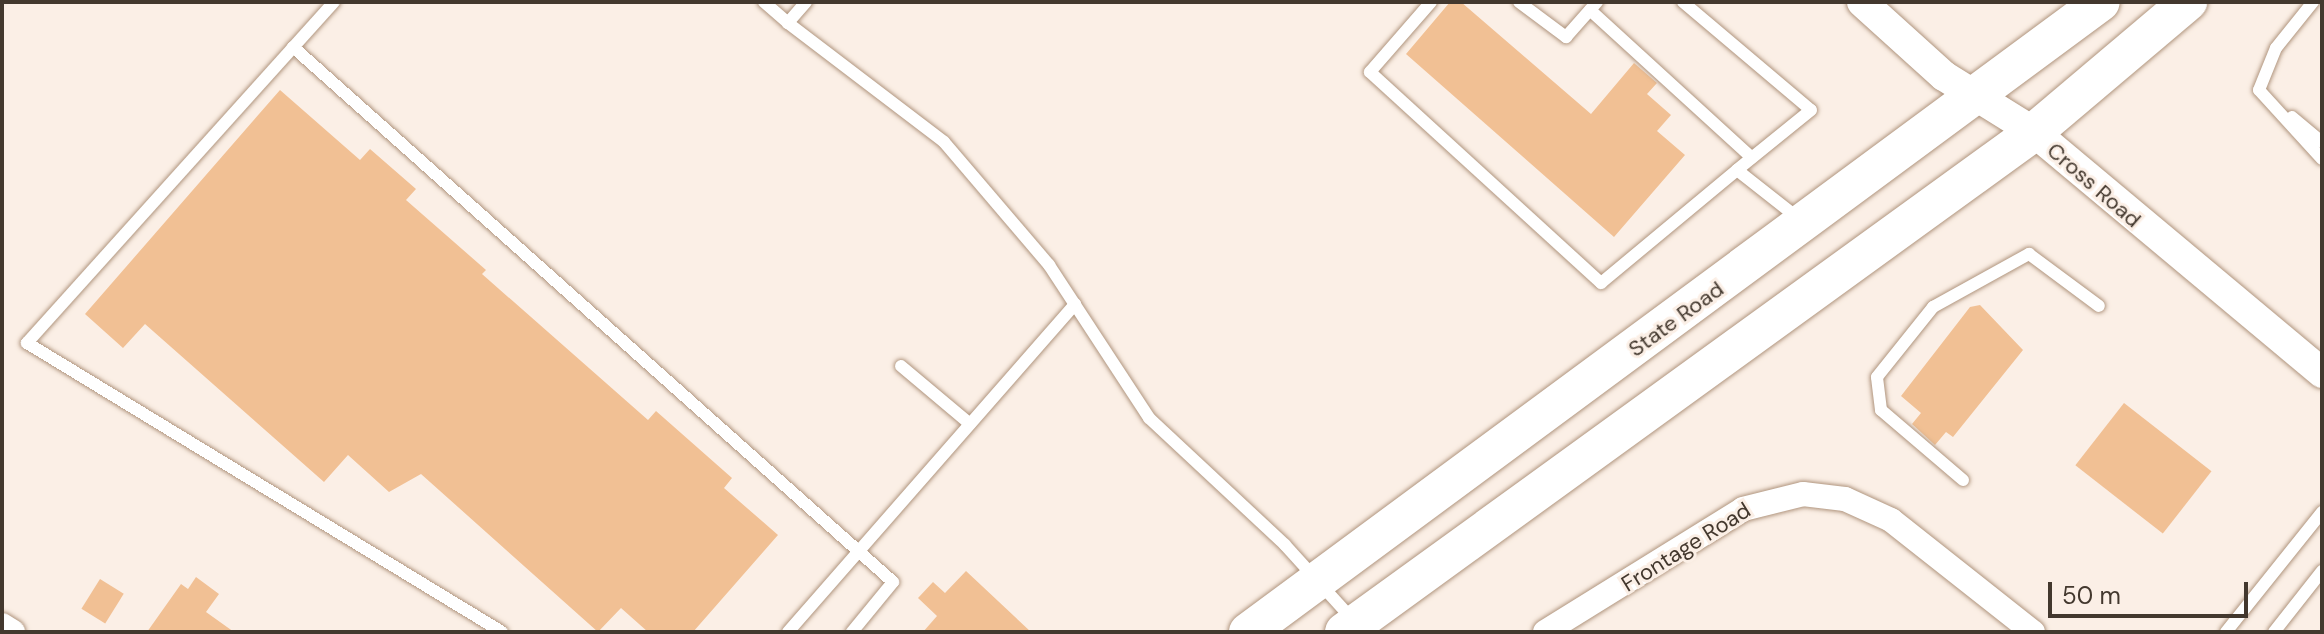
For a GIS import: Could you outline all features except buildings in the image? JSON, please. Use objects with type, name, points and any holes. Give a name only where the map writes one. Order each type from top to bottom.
[{"type":"main road","name":"State Road","points":[[1248,632],[1977,100],[2101,2]]},
{"type":"main road","points":[[1350,628],[2034,132],[2188,2]]},
{"type":"street","name":"Cross Road","points":[[1862,2],[1977,100],[2034,132],[2322,373]]},
{"type":"street","name":"Frontage Road","points":[[1545,632],[1743,509],[1803,494],[1845,499],[1891,520],[2033,632]]},
{"type":"street","points":[[2,625],[13,632]]},
{"type":"lane","points":[[334,2],[27,343],[502,632]]},
{"type":"lane","points":[[764,2],[944,142],[1075,304],[1149,418],[1319,580],[1350,628]]},
{"type":"lane","points":[[788,23],[806,2]]},
{"type":"lane","points":[[1431,2],[1370,72],[1601,283],[1811,110],[1683,2]]},
{"type":"lane","points":[[1519,2],[1566,37],[1594,6],[1752,158]]},
{"type":"lane","points":[[2259,90],[2276,48],[2313,2]]},
{"type":"lane","points":[[293,47],[893,582],[852,632]]},
{"type":"lane","points":[[2259,90],[2322,142]]},
{"type":"lane","points":[[2259,90],[2322,159]]},
{"type":"lane","points":[[1737,170],[1806,224]]},
{"type":"lane","points":[[1963,480],[1881,410],[1877,377],[1933,307],[2029,254],[2099,306]]},
{"type":"lane","points":[[788,632],[1075,304]]},
{"type":"lane","points":[[901,366],[970,424]]},
{"type":"lane","points":[[2226,632],[2322,512]]},
{"type":"lane","points":[[2274,632],[2322,571]]}]
